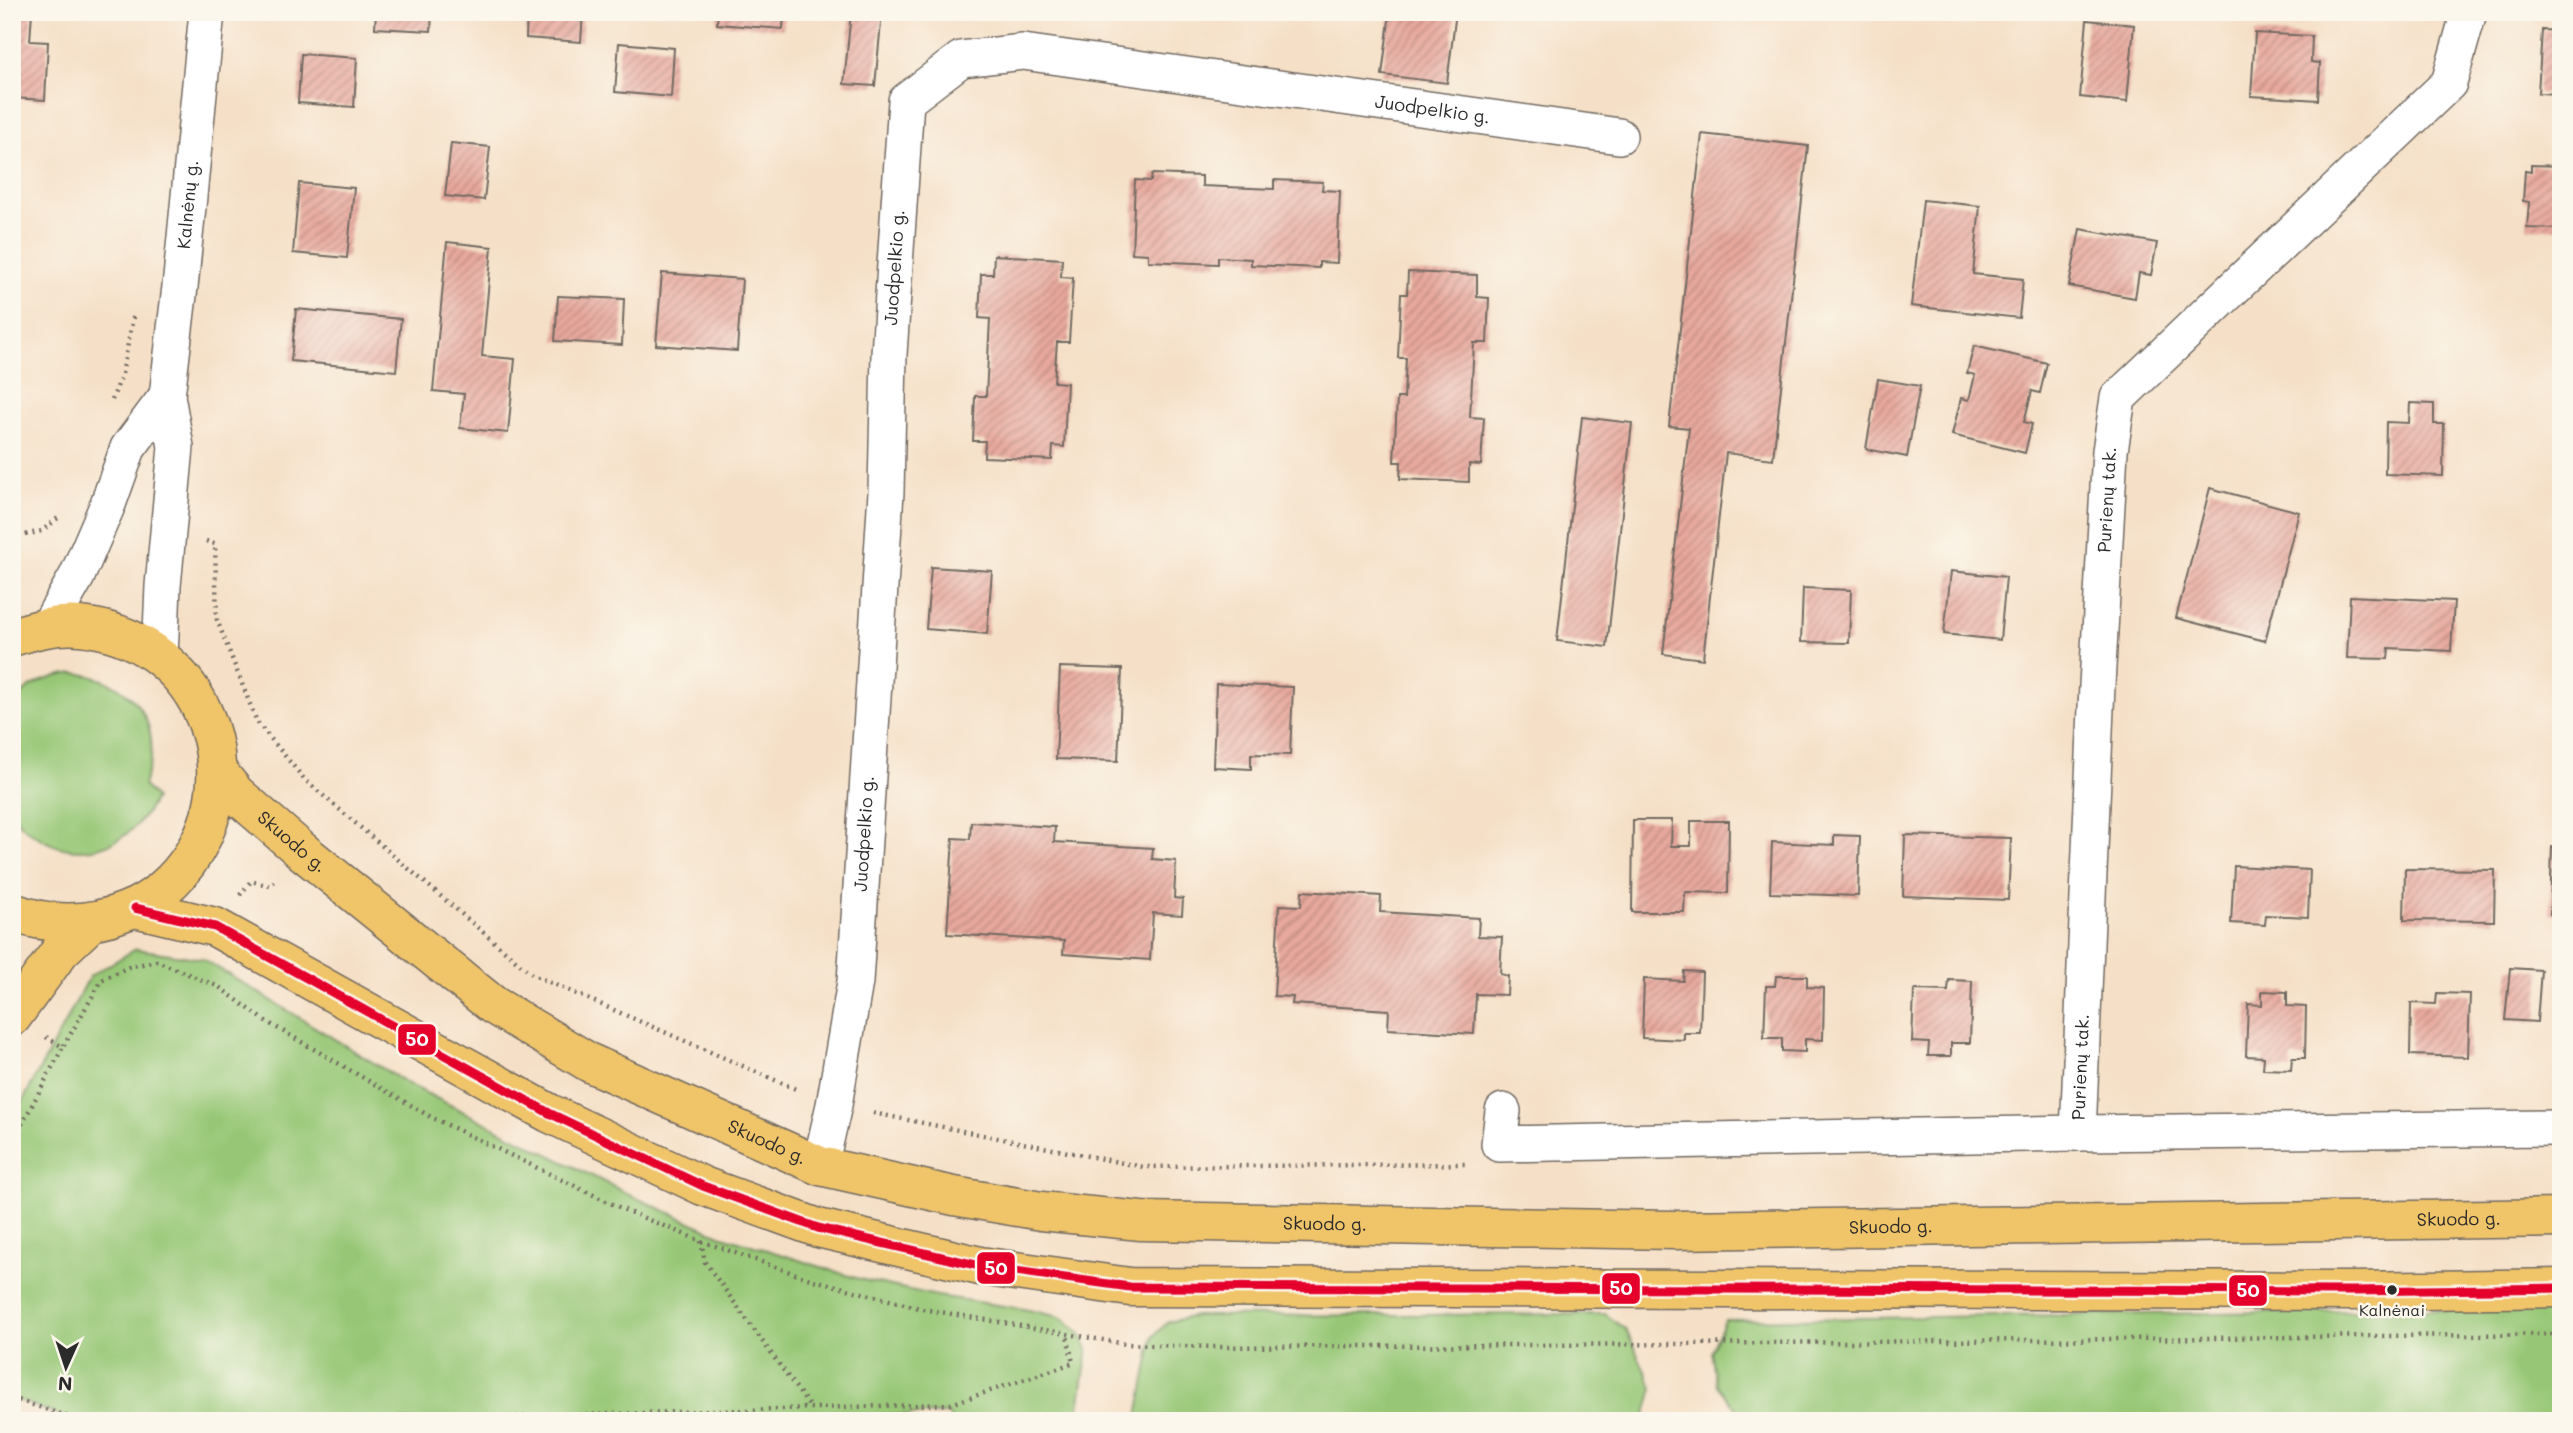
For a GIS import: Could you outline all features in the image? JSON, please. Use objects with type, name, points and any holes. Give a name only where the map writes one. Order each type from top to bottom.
[{"type":"main road","points":[[12,637],[48,627],[78,626],[107,631],[135,641],[160,657],[184,680],[202,708],[213,739],[218,772],[215,805],[204,837],[186,866],[163,890],[135,908],[92,921],[61,923],[30,919],[12,912]]},
{"type":"main road","name":"Skuodo g.","points":[[218,772],[236,794],[302,851],[493,1005],[590,1063],[820,1166],[954,1196],[1028,1209],[1141,1221],[1674,1230],[2561,1219]]},
{"type":"main road","points":[[135,908],[215,928],[549,1113],[703,1186],[818,1228],[980,1266],[1130,1287],[2308,1291],[2561,1288]]},
{"type":"main road","points":[[12,1017],[61,950],[92,921]]},
{"type":"street","name":"Kalnėnų g.","points":[[160,657],[163,586],[176,447],[166,396],[181,278],[207,12]]},
{"type":"street","name":"Purienų tak.","points":[[2078,1133],[2109,465],[2118,398],[2449,83],[2469,12]]},
{"type":"street","name":"Juodpelkio g.","points":[[820,1166],[834,1105],[855,982],[886,492],[889,354],[906,101],[961,59],[1023,52],[1619,136]]},
{"type":"street","name":"Kalnėnų g.","points":[[48,627],[77,576],[108,504],[128,448],[166,396]]},
{"type":"street","points":[[1503,1111],[1499,1144],[2078,1133],[2561,1128]]},
{"type":"path","points":[[108,411],[122,374],[136,306]]},
{"type":"path","points":[[12,538],[42,531],[64,513]]},
{"type":"path","points":[[168,529],[215,544],[216,620],[257,722],[305,780],[533,975],[834,1105],[1143,1167]]},
{"type":"path","points":[[188,975],[215,928],[250,881],[270,886],[302,851]]},
{"type":"path","points":[[12,1143],[63,1047]]},
{"type":"path","points":[[701,1241],[705,1262],[811,1408]]},
{"type":"path","points":[[369,1421],[951,1404],[1073,1363],[1067,1335]]},
{"type":"path","points":[[12,1398],[81,1421]]},
{"type":"green space","points":[[75,673],[92,676],[121,689],[141,711],[148,724],[151,740],[150,761],[143,785],[155,798],[133,828],[119,839],[87,850],[52,845],[28,831],[14,815],[11,796],[12,731],[17,722],[12,717],[18,698],[44,680]]},
{"type":"green space","points":[[136,949],[203,959],[410,1085],[634,1197],[720,1235],[859,1279],[937,1296],[1060,1317],[1079,1332],[1088,1349],[1077,1421],[952,1421],[948,1414],[699,1421],[74,1421],[12,1398],[12,1121],[90,976]]},
{"type":"green space","points":[[2561,1308],[2561,1421],[1760,1421],[1736,1409],[1717,1385],[1711,1352],[1725,1320]]},
{"type":"green space","points":[[1605,1314],[1626,1330],[1653,1388],[1644,1421],[1137,1421],[1153,1337],[1168,1322],[1195,1316]]},
{"type":"building","points":[[12,12],[32,12],[30,41],[48,42],[45,100],[12,98]]},
{"type":"building","points":[[376,12],[432,12],[431,31],[375,28]]},
{"type":"building","points":[[527,12],[583,12],[581,42],[526,38]]},
{"type":"building","points":[[718,12],[784,12],[783,29],[717,24]]},
{"type":"building","points":[[851,12],[882,12],[875,86],[844,84]]},
{"type":"building","points":[[1390,12],[1456,12],[1447,83],[1382,75]]},
{"type":"building","points":[[2087,20],[2134,25],[2127,102],[2080,97]]},
{"type":"building","points":[[2542,30],[2561,31],[2561,94],[2538,93]]},
{"type":"building","points":[[2255,33],[2312,36],[2311,62],[2320,63],[2318,100],[2251,96]]},
{"type":"building","points":[[619,43],[674,48],[671,97],[615,92]]},
{"type":"building","points":[[301,54],[357,58],[354,107],[298,103]]},
{"type":"building","points":[[1702,134],[1808,146],[1773,459],[1726,453],[1703,659],[1663,654],[1689,428],[1669,426]]},
{"type":"building","points":[[451,143],[490,147],[484,200],[445,196]]},
{"type":"building","points":[[2531,165],[2561,166],[2561,229],[2527,228],[2529,202],[2523,201],[2525,171],[2531,172]]},
{"type":"building","points":[[1152,174],[1202,176],[1202,186],[1274,189],[1274,180],[1323,182],[1322,190],[1340,191],[1337,263],[1319,262],[1319,268],[1251,265],[1251,259],[1218,257],[1218,264],[1148,261],[1148,254],[1132,253],[1135,180],[1151,181]]},
{"type":"building","points":[[299,183],[354,188],[347,258],[293,253]]},
{"type":"building","points":[[1923,200],[1980,206],[1973,274],[2023,279],[2019,318],[1911,306]]},
{"type":"building","points":[[2080,229],[2157,243],[2151,275],[2139,273],[2135,298],[2069,286]]},
{"type":"building","points":[[447,242],[492,247],[482,356],[515,359],[508,433],[460,428],[464,394],[433,391]]},
{"type":"building","points":[[994,255],[1062,259],[1061,277],[1073,278],[1069,342],[1057,342],[1054,382],[1067,383],[1064,447],[1053,446],[1052,460],[984,457],[985,441],[973,441],[975,396],[986,396],[990,319],[979,318],[981,274],[993,274]]},
{"type":"building","points":[[1408,272],[1477,275],[1477,297],[1489,298],[1487,343],[1474,343],[1470,417],[1484,418],[1481,465],[1469,464],[1469,482],[1400,479],[1401,462],[1394,462],[1397,398],[1404,398],[1406,358],[1398,358],[1401,294],[1407,294]]},
{"type":"building","points":[[662,273],[742,279],[737,351],[656,345]]},
{"type":"building","points":[[558,296],[624,299],[622,345],[555,341]]},
{"type":"building","points":[[296,309],[401,319],[396,371],[291,361]]},
{"type":"building","points":[[1974,346],[2047,363],[2040,393],[2032,391],[2024,422],[2032,424],[2025,453],[1952,435],[1961,398],[1969,400],[1975,375],[1967,373]]},
{"type":"building","points":[[1878,379],[1920,386],[1907,457],[1866,449]]},
{"type":"building","points":[[2410,403],[2434,404],[2434,424],[2444,424],[2443,476],[2385,474],[2386,422],[2409,423]]},
{"type":"building","points":[[1582,417],[1632,423],[1607,647],[1557,641]]},
{"type":"building","points":[[2210,488],[2299,512],[2265,641],[2176,618]]},
{"type":"building","points":[[931,567],[992,571],[987,634],[926,629]]},
{"type":"building","points":[[1951,571],[2006,577],[2000,640],[1944,634]]},
{"type":"building","points":[[1803,588],[1851,590],[1849,643],[1801,642]]},
{"type":"building","points":[[2350,596],[2454,601],[2451,651],[2389,648],[2388,659],[2347,658]]},
{"type":"building","points":[[1060,667],[1122,669],[1118,761],[1056,759]]},
{"type":"building","points":[[1216,684],[1293,687],[1290,755],[1251,754],[1251,769],[1213,767]]},
{"type":"building","points":[[1633,820],[1672,820],[1671,846],[1691,846],[1691,821],[1729,821],[1728,893],[1685,892],[1684,912],[1632,912]]},
{"type":"building","points":[[971,822],[1055,827],[1054,842],[1153,848],[1152,859],[1176,861],[1174,898],[1183,899],[1182,915],[1153,913],[1150,960],[1063,954],[1064,941],[947,934],[953,838],[970,839]]},
{"type":"building","points":[[1834,835],[1860,836],[1858,896],[1770,893],[1772,842],[1834,845]]},
{"type":"building","points":[[1905,835],[2011,838],[2008,900],[1903,896]]},
{"type":"building","points":[[2552,847],[2561,847],[2561,915],[2550,914]]},
{"type":"building","points":[[2234,866],[2310,870],[2308,917],[2266,915],[2265,925],[2231,923]]},
{"type":"building","points":[[2405,869],[2495,870],[2494,921],[2404,920]]},
{"type":"building","points":[[1302,891],[1381,896],[1380,912],[1479,918],[1478,936],[1502,937],[1500,974],[1508,976],[1507,995],[1476,994],[1474,1034],[1388,1029],[1389,1010],[1292,1004],[1293,997],[1274,996],[1279,905],[1301,906]]},
{"type":"building","points":[[2510,968],[2541,970],[2537,1022],[2505,1020]]},
{"type":"building","points":[[1684,971],[1702,972],[1700,1033],[1684,1033],[1684,1040],[1642,1038],[1644,979],[1683,981]]},
{"type":"building","points":[[1776,976],[1807,976],[1807,987],[1824,988],[1823,1040],[1805,1039],[1805,1052],[1782,1051],[1782,1038],[1764,1038],[1766,986],[1775,986]]},
{"type":"building","points":[[1949,980],[1972,981],[1970,1043],[1951,1043],[1951,1056],[1928,1056],[1929,1043],[1912,1042],[1914,990],[1948,991]]},
{"type":"building","points":[[2262,991],[2287,992],[2287,1006],[2306,1007],[2305,1058],[2292,1058],[2291,1070],[2263,1069],[2264,1057],[2246,1056],[2248,1004],[2262,1005]]},
{"type":"building","points":[[2437,993],[2470,994],[2468,1057],[2410,1055],[2411,1003],[2436,1004]]},
{"type":"transit line","name":"50","points":[[135,908],[215,927],[549,1113],[703,1186],[818,1228],[980,1266],[1130,1287],[2350,1291],[2561,1288]]},
{"type":"place","name":"Kalnėnai","points":[[2392,1290]]}]
